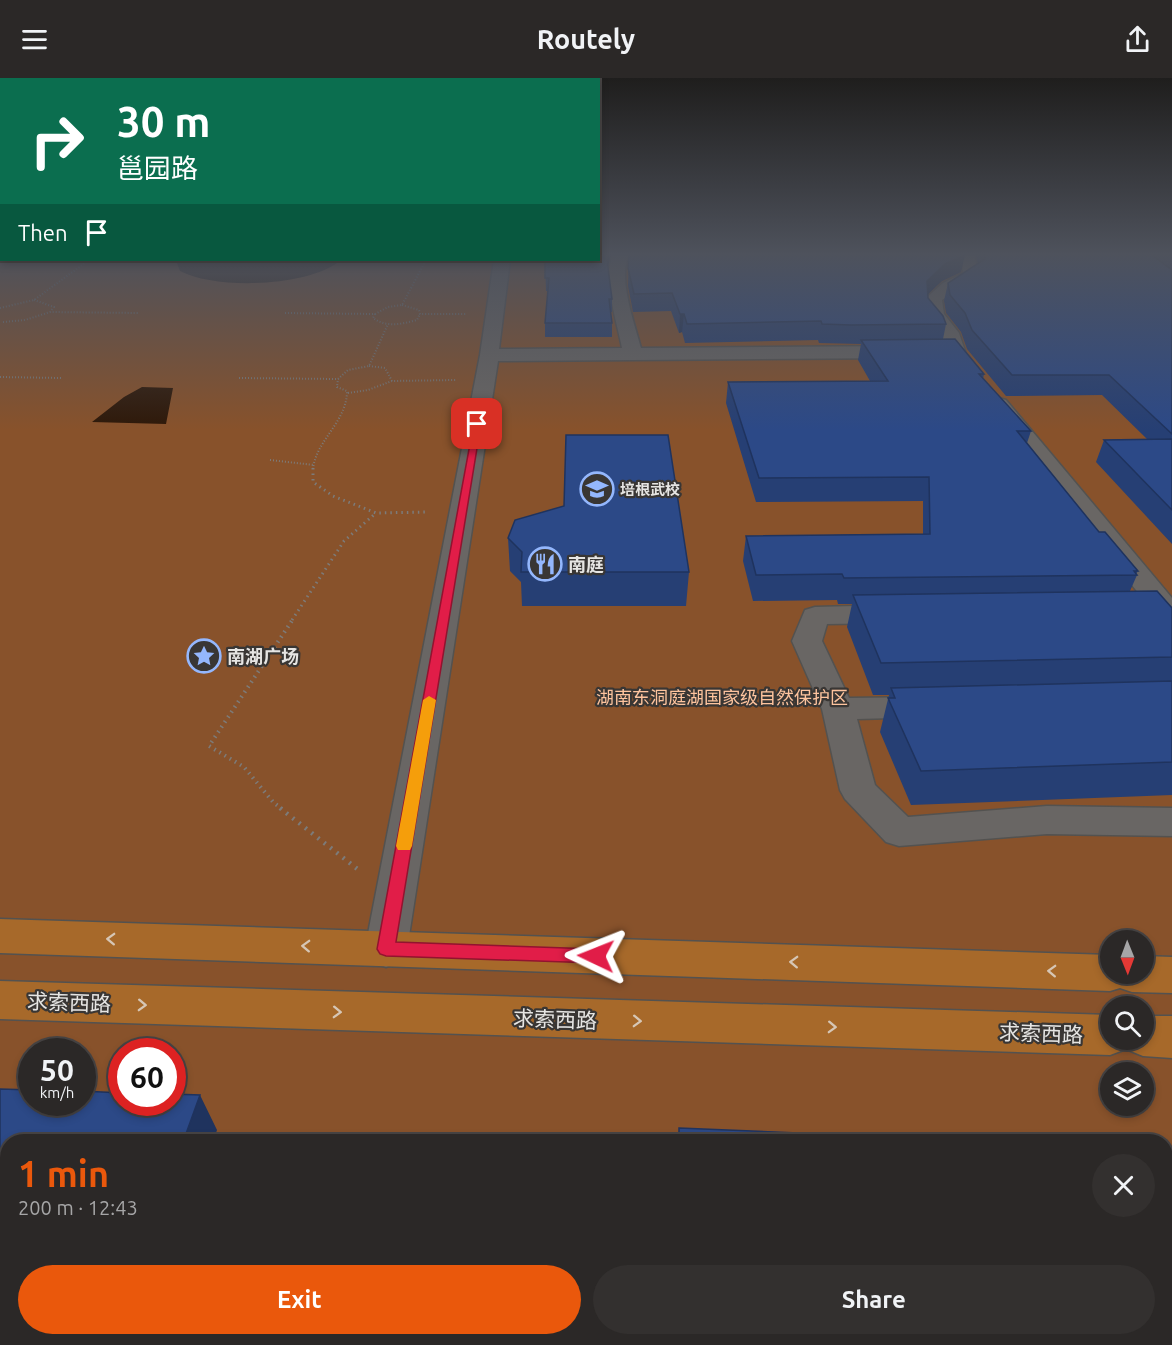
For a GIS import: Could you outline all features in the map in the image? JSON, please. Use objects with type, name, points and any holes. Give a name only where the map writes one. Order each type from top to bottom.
[{"type":"main road","points":[[0,936],[1100,973]]},
{"type":"main road","points":[[1154,975],[1172,975]]},
{"type":"main road","name":"求索西路","points":[[0,999],[1100,1035]]},
{"type":"main road","points":[[1154,1036],[1172,1037]]},
{"type":"street","points":[[623,312],[633,354]]},
{"type":"street","points":[[935,312],[950,333],[956,351],[971,370]]},
{"type":"street","points":[[386,949],[487,368],[494,314]]},
{"type":"street","points":[[487,368],[633,354],[956,351]]},
{"type":"street","points":[[986,388],[1169,614]]},
{"type":"street","points":[[1133,611],[1169,614]]},
{"type":"street","points":[[917,614],[815,616],[807,641],[838,709],[858,790],[899,832],[1047,819],[1172,822]]},
{"type":"street","points":[[838,709],[957,706]]},
{"type":"path","points":[[1,323],[25,320],[50,312]]},
{"type":"path","points":[[61,312],[139,313]]},
{"type":"path","points":[[285,313],[375,314],[378,312]]},
{"type":"path","points":[[375,314],[373,318],[388,324],[404,324],[417,320],[420,314],[494,314]]},
{"type":"path","points":[[369,366],[388,324]]},
{"type":"path","points":[[392,381],[386,368],[369,366],[349,369],[342,373],[337,387],[348,393],[369,390],[392,381],[487,368]]},
{"type":"path","points":[[0,377],[61,378]]},
{"type":"path","points":[[239,378],[338,379]]},
{"type":"path","points":[[348,393],[344,411],[333,426],[314,465],[313,482],[333,496],[376,513],[462,512]]},
{"type":"path","points":[[270,460],[314,465]]},
{"type":"path","points":[[376,513],[344,540],[209,746],[244,767],[273,802],[395,898]]},
{"type":"green space","name":"湖南东洞庭湖国家级自然保护区","points":[[0,312],[1172,312],[1172,1134],[0,1134]]},
{"type":"shaded area","points":[[142,387],[173,388],[166,424],[92,422],[124,397]]},
{"type":"building","points":[[546,312],[611,312],[612,323],[545,323]]},
{"type":"building","points":[[679,312],[940,312],[946,324],[851,325],[822,324],[821,321],[687,324],[684,314]]},
{"type":"building","points":[[1172,312],[1172,434],[1109,375],[1012,375],[972,330],[965,313]]},
{"type":"building","points":[[955,339],[984,374],[979,374],[1031,431],[1017,431],[1099,532],[1105,532],[1138,571],[1134,571],[1137,575],[844,578],[842,574],[756,575],[746,536],[930,534],[929,477],[759,478],[728,382],[888,381],[861,340]]},
{"type":"building","points":[[566,435],[668,435],[689,572],[521,572],[522,552],[508,538],[515,520],[564,506]]},
{"type":"building","points":[[1172,439],[1172,510],[1104,440]]},
{"type":"building","points":[[1157,591],[1172,608],[1172,657],[881,663],[853,595]]},
{"type":"building","points":[[1172,681],[1172,762],[921,771],[888,698],[895,698],[891,688]]},
{"type":"building","points":[[0,1089],[18,1090],[18,1116],[96,1116],[96,1092],[108,1092],[108,1116],[186,1116],[186,1094],[200,1095],[186,1134],[0,1134]]},
{"type":"building","points":[[679,1128],[825,1134],[679,1134]]},
{"type":"slow traffic","points":[[404,846],[429,700]]},
{"type":"place","name":"培根武校","points":[[597,489]]},
{"type":"place","name":"南庭","points":[[545,564]]},
{"type":"place","name":"南湖广场","points":[[204,656]]},
{"type":"route","points":[[477,424],[386,949],[596,956]]}]
